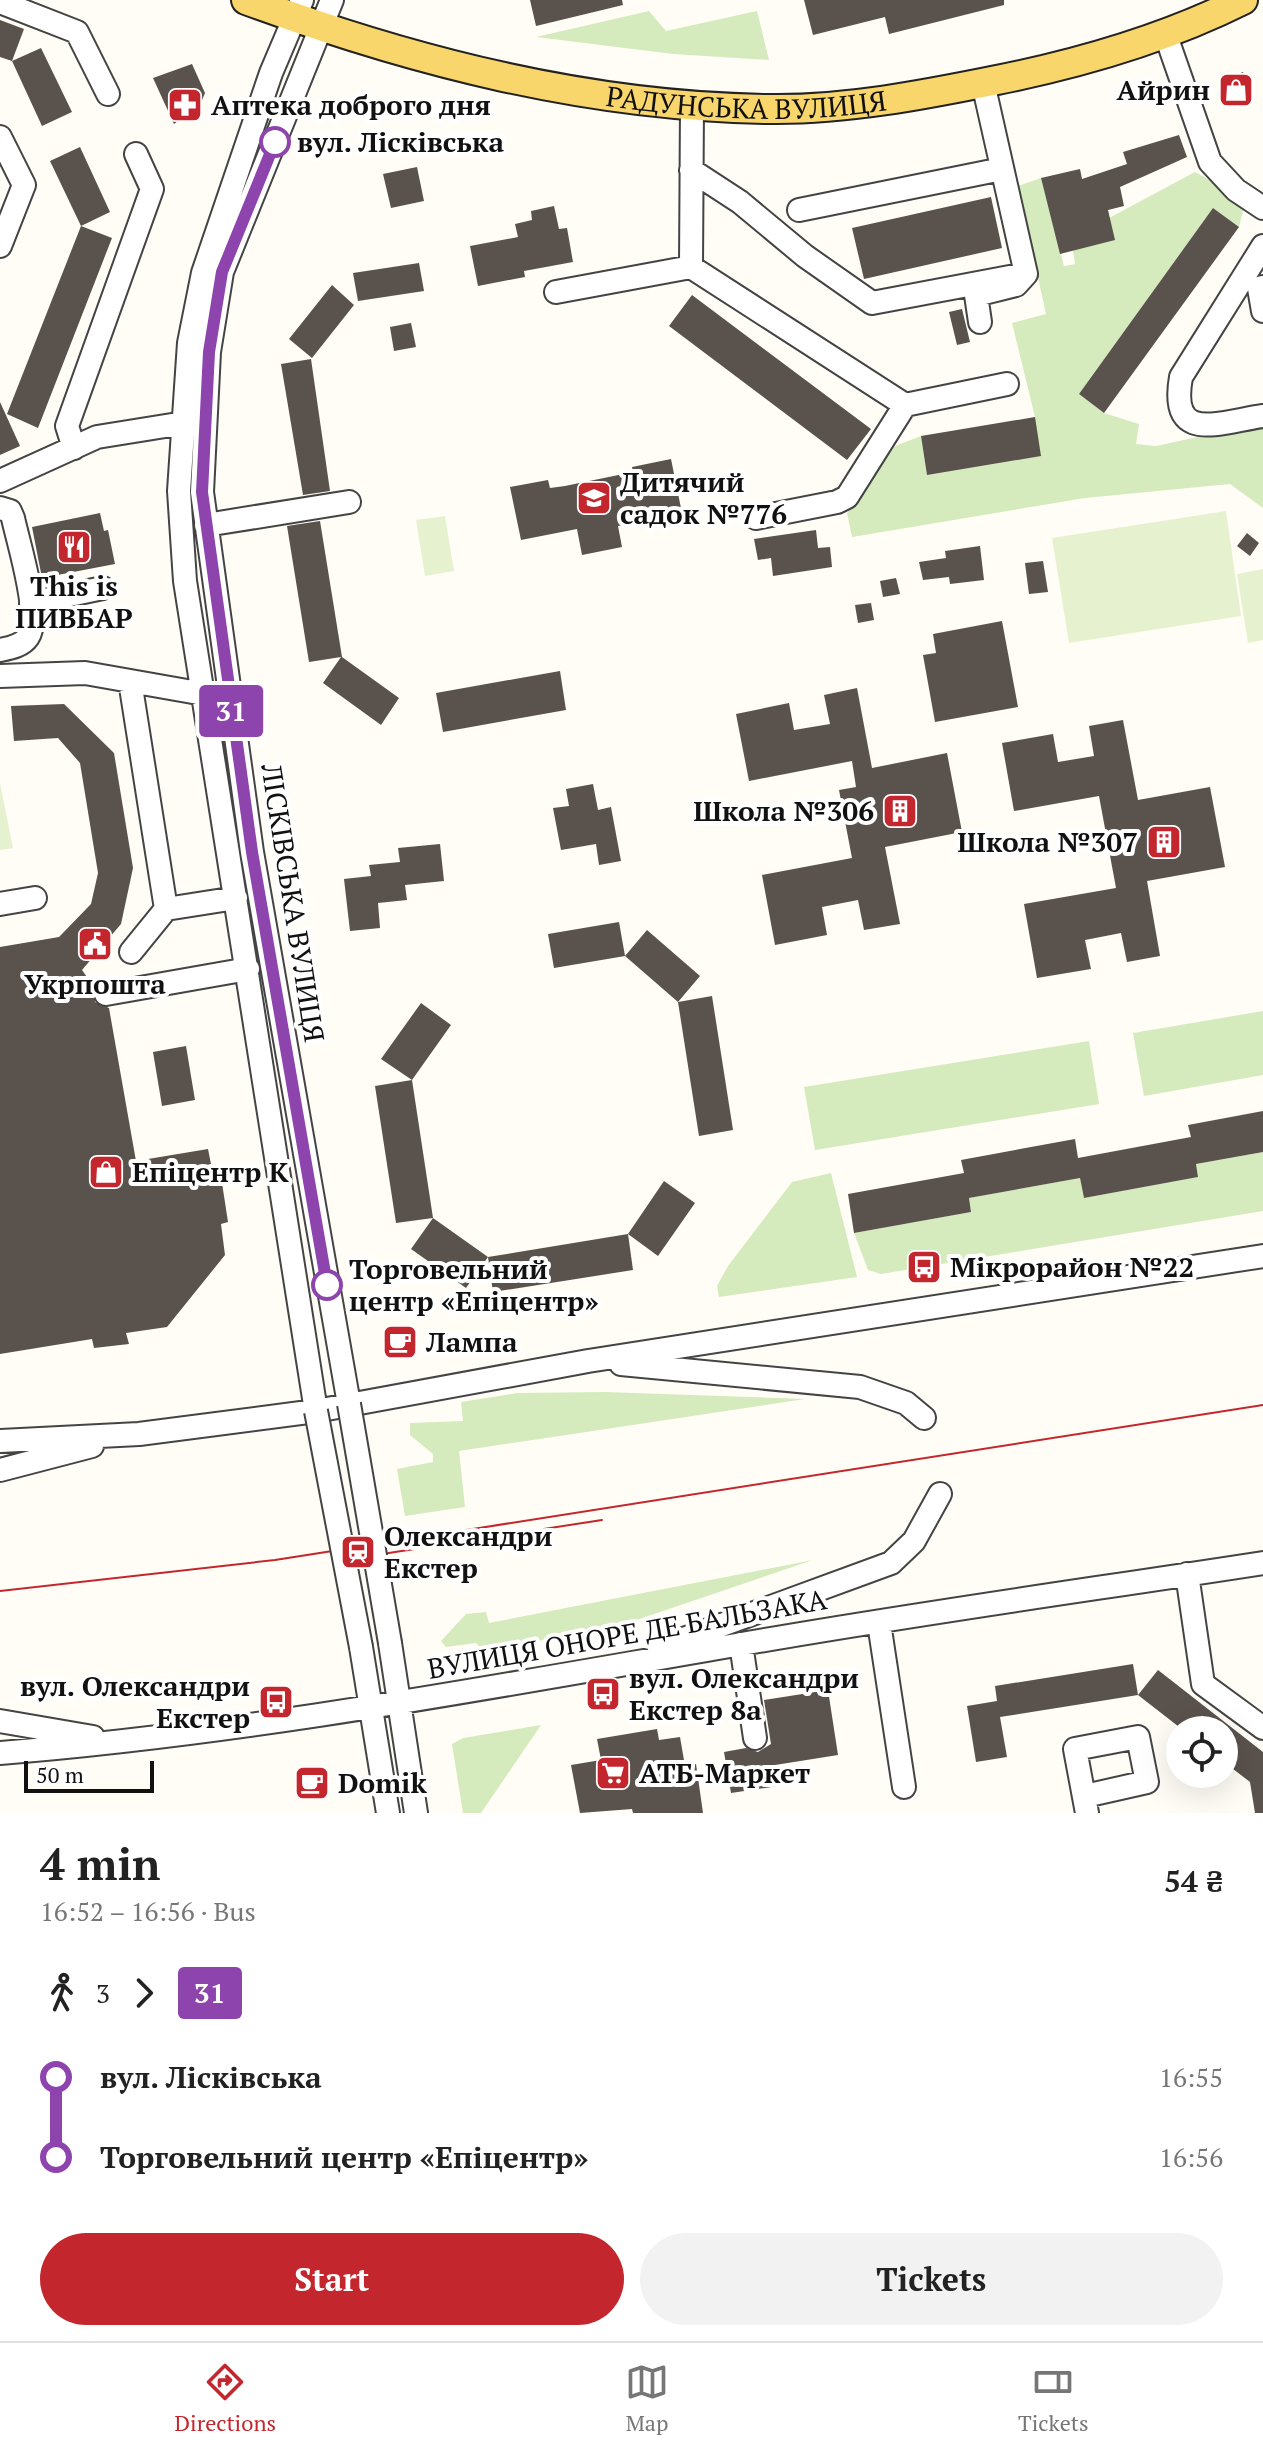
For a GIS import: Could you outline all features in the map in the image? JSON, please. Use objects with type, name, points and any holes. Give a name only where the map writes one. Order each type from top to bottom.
[{"type":"main road","name":"РАДУНСЬКА ВУЛИЦЯ","points":[[246,0],[305,14],[504,78],[607,97],[692,105],[805,108],[928,94],[1085,62],[1243,0]]},
{"type":"street","name":"ЛІСКІВСЬКА ВУЛИЦЯ","points":[[332,0],[305,14],[203,273],[189,343],[179,491],[185,581],[316,1411],[372,1708],[388,1813]]},
{"type":"street","points":[[0,2],[77,32],[108,94]]},
{"type":"street","name":"ЛІСКІВСЬКА ВУЛИЦЯ","points":[[305,14],[222,272],[205,395],[202,492],[252,852],[390,1643],[416,1813]]},
{"type":"street","points":[[1165,33],[1210,162],[1236,190],[1263,208]]},
{"type":"street","points":[[983,83],[1026,274]]},
{"type":"street","points":[[691,267],[692,105]]},
{"type":"street","points":[[0,137],[24,185],[0,246]]},
{"type":"street","points":[[74,448],[67,426],[152,189],[136,154]]},
{"type":"street","points":[[799,210],[1002,169]]},
{"type":"street","points":[[691,170],[740,202],[805,256],[872,303],[1026,274]]},
{"type":"street","points":[[1263,246],[1181,377],[1178,394],[1180,412],[1188,422],[1201,425],[1263,416]]},
{"type":"street","points":[[556,292],[691,267],[905,405],[1007,384]]},
{"type":"street","points":[[980,322],[976,295],[1016,285],[1026,274]]},
{"type":"street","points":[[1263,287],[1259,288],[1263,311]]},
{"type":"street","points":[[756,518],[837,502],[847,497],[905,405]]},
{"type":"street","points":[[0,481],[97,437],[184,423]]},
{"type":"street","points":[[206,525],[349,502]]},
{"type":"street","points":[[0,508],[10,511],[13,518],[31,603],[28,637],[13,647],[0,650]]},
{"type":"street","points":[[31,603],[103,588]]},
{"type":"street","points":[[0,676],[85,673],[204,694]]},
{"type":"street","points":[[130,681],[166,909]]},
{"type":"street","points":[[0,904],[35,898]]},
{"type":"street","points":[[131,952],[166,909],[236,898]]},
{"type":"street","points":[[106,994],[248,969]]},
{"type":"street","points":[[0,1441],[139,1434],[316,1411],[588,1361],[1263,1256]]},
{"type":"street","points":[[588,1361],[860,1387],[906,1403],[924,1418]]},
{"type":"street","points":[[0,1470],[139,1434]]},
{"type":"street","points":[[605,1668],[891,1563],[914,1541],[940,1494]]},
{"type":"street","name":"ВУЛИЦЯ ОНОРЕ ДЕ БАЛЬЗАКА","points":[[0,1753],[128,1743],[372,1708],[741,1644],[1263,1563]]},
{"type":"street","points":[[1187,1574],[1203,1684],[1263,1728]]},
{"type":"street","points":[[879,1623],[904,1787]]},
{"type":"street","points":[[741,1644],[755,1738]]},
{"type":"street","points":[[0,1721],[128,1743]]},
{"type":"green space","points":[[649,11],[666,31],[757,11],[769,60],[673,54],[536,37]]},
{"type":"green space","points":[[1195,172],[1215,183],[1244,207],[1239,227],[1213,208],[1079,394],[1104,413],[1139,424],[1136,444],[1156,446],[1263,423],[1263,508],[1230,484],[1085,498],[852,537],[847,513],[895,446],[921,436],[927,475],[1035,417],[1012,323],[1046,314],[1018,186],[1041,178],[1064,266],[1075,264],[1073,251],[1109,218]]},
{"type":"green space","points":[[1226,511],[1241,616],[1069,643],[1052,538]]},
{"type":"green space","points":[[445,516],[454,571],[425,576],[416,520]]},
{"type":"green space","points":[[1263,569],[1263,640],[1248,643],[1237,574]]},
{"type":"green space","points":[[0,783],[13,848],[0,850]]},
{"type":"green space","points":[[1263,1011],[1263,1075],[1144,1096],[1133,1033]]},
{"type":"green space","points":[[1089,1041],[1099,1104],[815,1150],[804,1087]]},
{"type":"green space","points":[[1263,1152],[1263,1211],[881,1274],[868,1270],[854,1233],[971,1212],[969,1198],[1080,1178],[1084,1198],[1198,1177],[1196,1164]]},
{"type":"green space","points":[[831,1173],[857,1277],[719,1297],[717,1286],[728,1266],[792,1182]]},
{"type":"green space","points":[[605,1392],[805,1399],[459,1451],[465,1507],[405,1516],[397,1469],[433,1462],[433,1454],[410,1435],[410,1423],[463,1421],[461,1402],[517,1393]]},
{"type":"green space","points":[[813,1560],[601,1632],[482,1649],[476,1643],[446,1647],[441,1641],[466,1614],[486,1612],[489,1623]]},
{"type":"green space","points":[[541,1725],[481,1813],[463,1813],[452,1744],[463,1738]]},
{"type":"building","points":[[530,0],[622,0],[623,5],[536,26]]},
{"type":"building","points":[[804,0],[1004,0],[1004,5],[889,34],[885,17],[813,35]]},
{"type":"building","points":[[0,20],[24,29],[12,61],[0,57]]},
{"type":"building","points":[[41,48],[72,112],[42,126],[12,61]]},
{"type":"building","points":[[192,64],[205,93],[200,105],[174,124],[153,78]]},
{"type":"building","name":"Айрин","points":[[1243,72],[1253,98],[1229,107],[1219,82]]},
{"type":"building","points":[[1179,135],[1187,157],[1120,187],[1124,206],[1108,210],[1115,240],[1060,254],[1041,178],[1080,169],[1082,179],[1127,164],[1123,152]]},
{"type":"building","points":[[80,147],[110,212],[81,226],[50,161]]},
{"type":"building","points":[[417,167],[424,201],[391,208],[383,174]]},
{"type":"building","points":[[991,197],[1002,248],[864,279],[852,228]]},
{"type":"building","points":[[554,206],[559,229],[567,228],[573,262],[524,271],[525,277],[478,286],[470,246],[518,237],[515,224],[532,220],[531,211]]},
{"type":"building","points":[[1213,208],[1239,227],[1104,413],[1079,394]]},
{"type":"building","points":[[81,226],[112,238],[38,428],[7,414]]},
{"type":"building","points":[[419,263],[424,291],[358,301],[353,273]]},
{"type":"building","points":[[332,285],[354,305],[312,358],[289,339]]},
{"type":"building","points":[[692,295],[871,429],[847,460],[669,326]]},
{"type":"building","points":[[962,309],[970,342],[957,345],[949,312]]},
{"type":"building","points":[[411,323],[416,347],[394,351],[390,327]]},
{"type":"building","points":[[311,359],[330,491],[303,495],[281,364]]},
{"type":"building","points":[[0,402],[20,446],[0,455]]},
{"type":"building","points":[[1035,417],[1041,456],[927,475],[921,436]]},
{"type":"building","points":[[671,459],[682,513],[618,526],[622,547],[582,555],[577,529],[521,540],[510,487],[548,480],[550,488],[565,486],[633,472],[632,467]]},
{"type":"building","name":"This is ПИВБАР","points":[[100,513],[104,531],[108,530],[115,564],[42,578],[32,527]]},
{"type":"building","points":[[320,521],[342,657],[399,698],[381,725],[323,683],[341,657],[309,662],[287,526]]},
{"type":"building","points":[[816,530],[818,548],[830,547],[832,567],[773,576],[771,558],[758,560],[754,539]]},
{"type":"building","points":[[1247,533],[1259,543],[1250,556],[1237,546]]},
{"type":"building","points":[[980,546],[984,580],[950,584],[949,577],[923,580],[919,562],[946,558],[945,551]]},
{"type":"building","points":[[1043,561],[1048,592],[1029,594],[1025,563]]},
{"type":"building","points":[[896,578],[900,594],[883,597],[880,581]]},
{"type":"building","points":[[871,603],[874,620],[858,623],[855,605]]},
{"type":"building","points":[[1002,621],[1018,707],[935,722],[923,655],[936,653],[933,634]]},
{"type":"building","points":[[560,671],[566,710],[443,732],[436,693]]},
{"type":"building","name":"Школа №306","points":[[857,688],[872,768],[947,753],[962,832],[885,847],[900,924],[864,930],[858,900],[822,907],[827,935],[775,945],[762,875],[852,858],[839,790],[856,787],[852,761],[749,781],[736,714],[789,703],[794,730],[830,724],[824,695]]},
{"type":"building","name":"Епіцентр К","points":[[64,704],[114,753],[133,868],[121,924],[82,970],[94,987],[95,1002],[109,1008],[136,1161],[208,1149],[215,1184],[222,1183],[228,1222],[221,1224],[225,1255],[167,1327],[126,1333],[129,1344],[94,1348],[92,1339],[0,1354],[0,947],[59,937],[91,904],[98,873],[80,763],[58,738],[14,741],[11,706]]},
{"type":"building","name":"Школа №307","points":[[1123,720],[1138,800],[1210,787],[1225,867],[1147,881],[1160,956],[1127,962],[1121,933],[1085,940],[1091,969],[1037,978],[1024,904],[1116,888],[1099,796],[1014,811],[1002,743],[1053,734],[1058,762],[1094,756],[1089,726]]},
{"type":"building","points":[[593,784],[598,810],[611,807],[621,861],[599,865],[596,844],[561,850],[553,808],[569,806],[566,789]]},
{"type":"building","points":[[440,844],[444,881],[405,885],[407,900],[378,903],[380,928],[350,931],[344,879],[371,876],[369,865],[400,862],[398,848]]},
{"type":"building","points":[[619,922],[625,956],[554,968],[548,934]]},
{"type":"building","points":[[647,930],[700,976],[678,1002],[625,956]]},
{"type":"building","points":[[712,996],[733,1130],[699,1136],[678,1002]]},
{"type":"building","points":[[421,1003],[451,1025],[412,1080],[381,1059]]},
{"type":"building","points":[[186,1046],[195,1100],[162,1106],[153,1052]]},
{"type":"building","points":[[412,1080],[433,1218],[396,1223],[375,1086]]},
{"type":"building","points":[[1263,1111],[1263,1152],[1196,1164],[1198,1177],[1084,1198],[1080,1178],[969,1198],[971,1212],[854,1233],[848,1194],[964,1173],[961,1160],[1075,1139],[1078,1158],[1191,1137],[1188,1125]]},
{"type":"building","points":[[664,1181],[695,1203],[658,1256],[628,1234]]},
{"type":"building","points":[[433,1218],[488,1257],[466,1288],[411,1249]]},
{"type":"building","points":[[628,1234],[633,1270],[493,1292],[488,1257]]},
{"type":"building","points":[[1133,1664],[1138,1695],[1000,1717],[1007,1757],[976,1762],[967,1706],[997,1701],[995,1686]]},
{"type":"building","points":[[1158,1670],[1217,1716],[1166,1717],[1138,1695]]},
{"type":"building","points":[[828,1690],[838,1755],[775,1765],[778,1786],[731,1793],[724,1752],[746,1748],[758,1752],[771,1744],[764,1700]]},
{"type":"building","points":[[657,1729],[659,1740],[680,1737],[685,1766],[696,1764],[703,1813],[633,1813],[632,1809],[580,1813],[571,1765],[601,1760],[597,1739]]},
{"type":"building","points":[[1238,1732],[1263,1752],[1263,1813],[1255,1813],[1250,1782],[1238,1773]]},
{"type":"tram line","points":[[0,1591],[275,1560],[1263,1405]]},
{"type":"tram line","points":[[337,1561],[602,1520]]},
{"type":"bus line","name":"31","points":[[275,142],[222,272],[205,395],[202,492],[252,852],[327,1285]]},
{"type":"place","name":"Айрин","points":[[1236,90]]},
{"type":"place","name":"Аптека доброго дня","points":[[185,105]]},
{"type":"place","name":"вул. Лісківська","points":[[275,142]]},
{"type":"place","name":"Дитячий садок №776","points":[[594,498]]},
{"type":"place","name":"This is ПИВБАР","points":[[74,547]]},
{"type":"place","name":"Школа №306","points":[[900,811]]},
{"type":"place","name":"Школа №307","points":[[1164,842]]},
{"type":"place","name":"Укрпошта","points":[[95,944]]},
{"type":"place","name":"Епіцентр К","points":[[106,1172]]},
{"type":"place","name":"Мікрорайон №22","points":[[924,1267]]},
{"type":"place","name":"Торговельний центр «Епіцентр»","points":[[327,1285]]},
{"type":"place","name":"Лампа","points":[[400,1342]]},
{"type":"place","name":"Олександри Екстер","points":[[358,1552]]},
{"type":"place","name":"вул. Олександри Екстер 8а","points":[[603,1694]]},
{"type":"place","name":"вул. Олександри Екстер","points":[[276,1702]]},
{"type":"place","name":"АТБ-Маркет","points":[[613,1773]]},
{"type":"place","name":"Domik","points":[[312,1783]]}]
